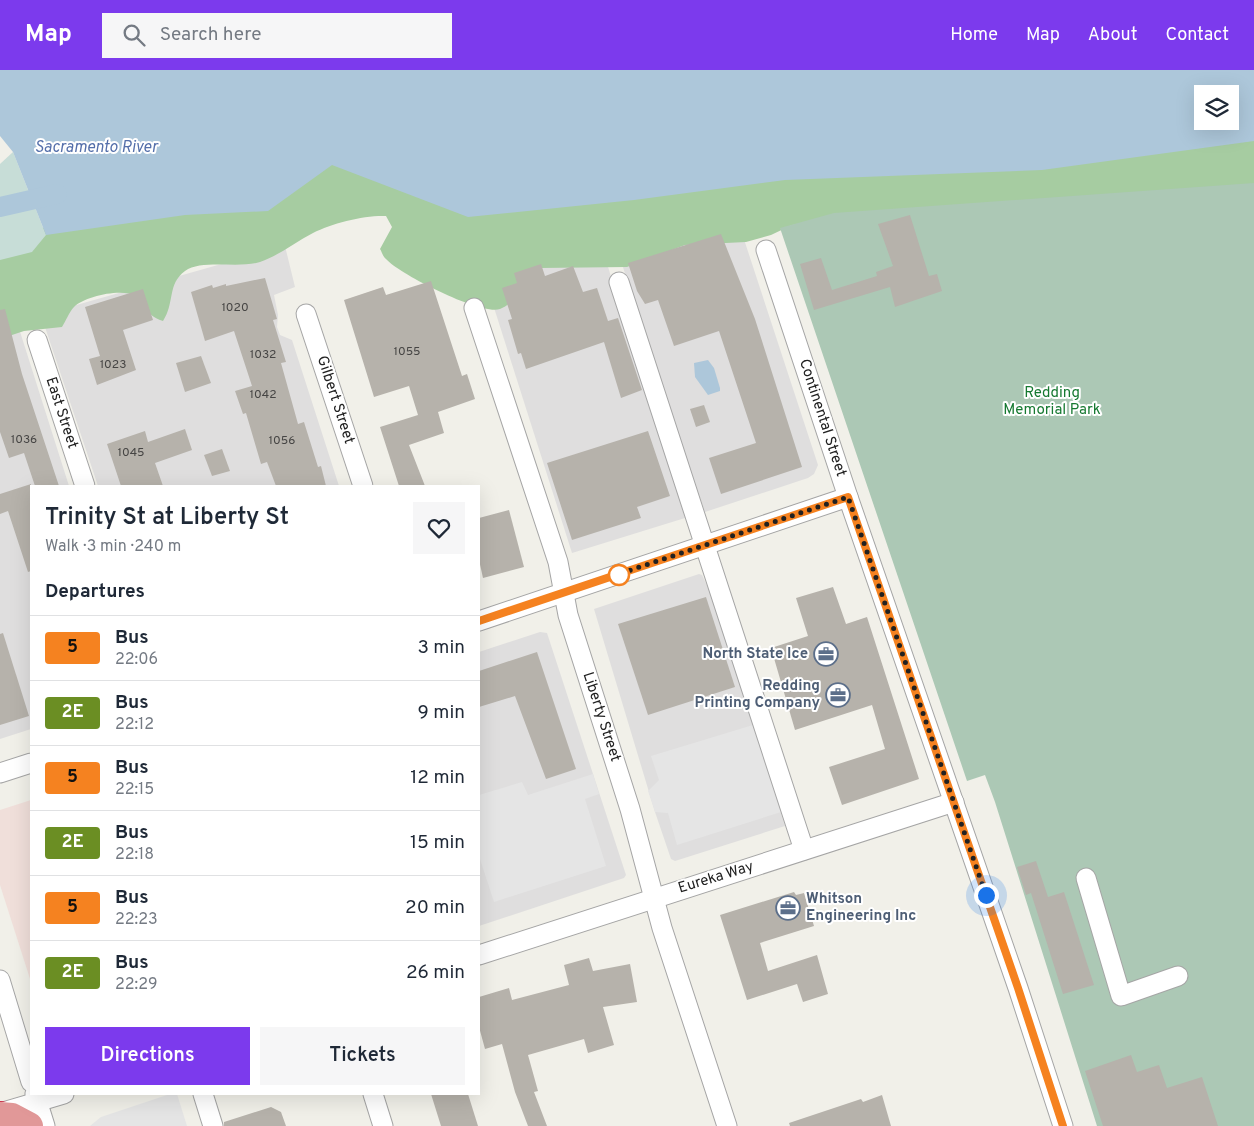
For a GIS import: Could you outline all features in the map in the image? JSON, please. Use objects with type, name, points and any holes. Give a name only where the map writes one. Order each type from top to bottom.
[{"type":"highway","points":[[0,1115],[12,1118],[34,1107]]},
{"type":"street","name":"Continental Street","points":[[766,250],[848,497],[1018,988],[1063,1126]]},
{"type":"street","points":[[619,282],[804,850]]},
{"type":"street","name":"Liberty Street","points":[[474,308],[558,562],[568,614],[627,801],[662,928],[727,1126]]},
{"type":"street","name":"Gilbert Street","points":[[306,314],[363,485]]},
{"type":"street","name":"East Street","points":[[38,340],[85,485]]},
{"type":"street","points":[[480,621],[848,497]]},
{"type":"street","points":[[0,773],[30,763]]},
{"type":"street","name":"Eureka Way","points":[[480,955],[954,802]]},
{"type":"street","points":[[1086,878],[1121,996],[1178,976]]},
{"type":"street","points":[[0,980],[30,1079]]},
{"type":"street","points":[[45,1126],[34,1107],[62,1095]]},
{"type":"street","points":[[203,1095],[213,1126]]},
{"type":"street","points":[[373,1095],[383,1126]]},
{"type":"shaded area","points":[[13,152],[46,235],[32,252],[0,260],[0,164]]},
{"type":"shaded area","points":[[738,221],[818,465],[814,474],[808,478],[705,512],[620,258]]},
{"type":"shaded area","points":[[285,246],[295,287],[274,295],[278,315],[277,327],[280,335],[292,340],[339,485],[98,485],[41,315]]},
{"type":"shaded area","points":[[605,257],[685,518],[572,553],[483,273]]},
{"type":"shaded area","points":[[16,319],[69,485],[30,485],[30,729],[0,739],[0,322]]},
{"type":"shaded area","points":[[699,574],[702,575],[711,594],[726,637],[785,826],[675,861],[671,859],[655,812],[594,609]]},
{"type":"shaded area","points":[[540,632],[547,633],[626,875],[624,878],[480,926],[480,652]]},
{"type":"shaded area","points":[[753,725],[781,812],[677,845],[668,813],[655,812],[648,791],[659,780],[651,756]]},
{"type":"shaded area","points":[[593,774],[599,794],[585,799],[606,866],[494,902],[480,859],[480,795],[522,782],[528,795]]},
{"type":"shaded area","points":[[30,800],[30,979],[0,885],[0,810]]},
{"type":"shaded area","points":[[167,1095],[177,1095],[187,1126],[90,1126],[101,1117]]},
{"type":"green space","points":[[1239,128],[1254,128],[1254,197],[792,225],[771,235],[746,242],[685,245],[627,267],[540,268],[522,291],[511,302],[500,309],[476,306],[459,300],[423,283],[394,266],[385,258],[380,249],[392,227],[386,216],[368,217],[349,220],[321,229],[260,262],[242,265],[192,267],[179,276],[173,288],[167,314],[163,321],[152,315],[136,296],[113,293],[104,294],[79,303],[72,309],[62,327],[24,331],[0,339],[0,239],[320,158],[1239,130]]},
{"type":"green space","name":"Redding Memorial Park","points":[[1254,183],[1254,1126],[1097,1126],[995,802],[985,775],[967,781],[780,228],[834,213]]},
{"type":"water","name":"Sacramento River","points":[[0,70],[1254,70],[1254,141],[1042,170],[785,180],[634,200],[468,217],[332,165],[268,211],[185,215],[46,235],[13,152],[0,136]]},
{"type":"water","points":[[708,360],[714,368],[720,391],[708,395],[695,377],[694,363]]},
{"type":"building","points":[[910,215],[929,276],[937,274],[942,291],[895,307],[890,287],[814,310],[800,264],[821,258],[832,290],[877,276],[876,272],[893,266],[878,224]]},
{"type":"building","points":[[721,234],[755,319],[802,467],[721,494],[709,458],[756,443],[719,331],[674,346],[658,300],[645,304],[637,291],[628,263]]},
{"type":"building","points":[[541,264],[545,276],[573,266],[583,292],[597,288],[608,321],[618,318],[642,390],[621,398],[604,342],[526,369],[521,353],[518,354],[508,320],[512,319],[502,288],[517,283],[514,273]]},
{"type":"building","points":[[265,278],[277,319],[273,320],[286,362],[281,363],[298,424],[304,422],[318,467],[321,466],[326,485],[276,485],[267,462],[261,464],[246,413],[243,414],[235,391],[252,386],[234,331],[205,341],[191,292],[212,285],[213,288],[226,284],[226,286]]},
{"type":"building","points":[[431,281],[462,376],[467,374],[475,399],[438,412],[444,433],[409,445],[425,485],[399,485],[380,427],[418,415],[409,386],[374,397],[344,300],[383,287],[386,295]]},
{"type":"building","points":[[143,289],[153,320],[123,330],[136,370],[97,385],[89,359],[100,356],[85,307]]},
{"type":"building","points":[[5,309],[22,374],[59,485],[35,485],[24,453],[9,458],[0,432],[0,310]]},
{"type":"building","points":[[201,356],[211,383],[185,392],[176,363]]},
{"type":"building","points":[[704,405],[710,422],[696,427],[690,409]]},
{"type":"building","points":[[185,429],[192,450],[155,463],[163,485],[121,485],[107,444],[145,431],[148,442]]},
{"type":"building","points":[[648,431],[670,496],[637,507],[641,518],[572,540],[547,463]]},
{"type":"building","points":[[222,449],[230,471],[212,476],[204,455]]},
{"type":"building","points":[[31,484],[30,571],[28,572],[8,511],[0,514],[0,494]]},
{"type":"building","points":[[509,510],[524,567],[483,578],[480,564],[480,518]]},
{"type":"building","points":[[833,587],[846,624],[867,617],[919,779],[842,805],[829,767],[885,749],[872,705],[795,730],[771,648],[808,636],[796,598]]},
{"type":"building","points":[[706,597],[735,687],[648,715],[618,624]]},
{"type":"building","points":[[3,633],[29,716],[0,725],[0,634]]},
{"type":"building","points":[[537,652],[576,769],[546,779],[515,696],[480,707],[480,671]]},
{"type":"building","points":[[1036,861],[1048,897],[1064,892],[1094,985],[1063,994],[1031,893],[1026,895],[1017,867]]},
{"type":"building","points":[[794,892],[796,895],[804,893],[814,926],[760,943],[768,971],[817,955],[828,994],[803,1002],[797,984],[747,1000],[720,915]]},
{"type":"building","points":[[589,958],[593,971],[630,964],[637,1002],[603,1007],[614,1045],[588,1053],[584,1039],[528,1055],[538,1091],[534,1092],[547,1126],[528,1126],[515,1092],[502,1044],[485,1049],[480,1031],[480,997],[509,988],[512,1000],[569,985],[564,965]]},
{"type":"building","points":[[1131,1055],[1137,1072],[1159,1065],[1167,1088],[1202,1077],[1218,1126],[1103,1126],[1085,1071]]},
{"type":"building","points":[[431,1095],[468,1095],[478,1126],[441,1126]]},
{"type":"building","points":[[882,1095],[891,1126],[790,1126],[789,1123],[861,1099],[863,1102]]},
{"type":"building","points":[[271,1107],[281,1112],[286,1126],[224,1126],[224,1122]]},
{"type":"waterway","points":[[0,207],[57,194]]},
{"type":"bus line","name":"5","points":[[480,621],[848,497],[1018,988],[1063,1126]]},
{"type":"place","name":"North State Ice","points":[[826,654]]},
{"type":"place","name":"Redding Printing Company","points":[[838,695]]},
{"type":"place","name":"Whitson Engineering Inc","points":[[788,908]]},
{"type":"route","points":[[619,575],[616,575],[848,497],[986,895]]}]
